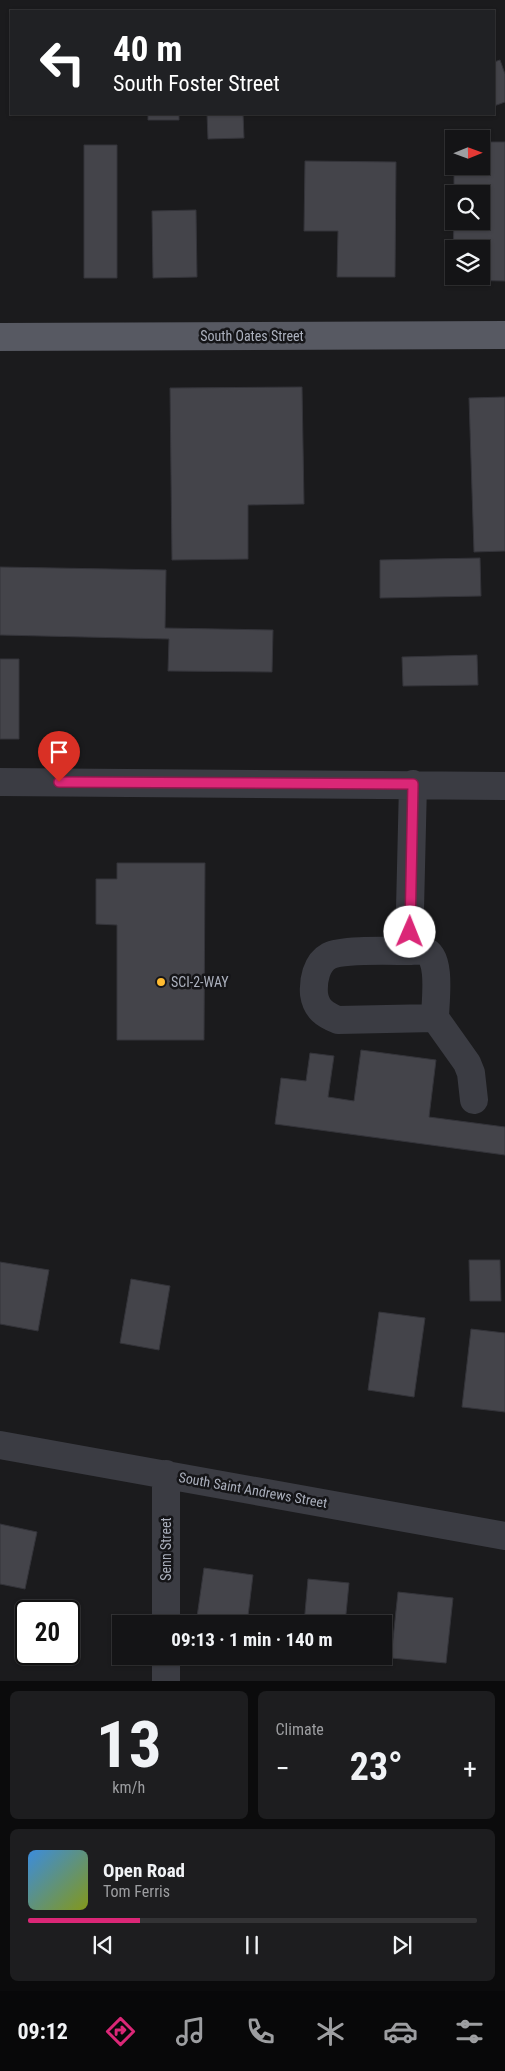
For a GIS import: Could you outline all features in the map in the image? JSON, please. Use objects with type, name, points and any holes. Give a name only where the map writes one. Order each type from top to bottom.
[{"type":"main road","name":"South Oates Street","points":[[0,337],[505,335]]},
{"type":"street","points":[[0,782],[505,786]]},
{"type":"street","points":[[409,951],[413,784]]},
{"type":"street","points":[[435,1018],[338,1020],[326,1015],[318,1008],[314,993],[316,972],[328,956],[340,953],[425,951],[433,957],[436,968],[435,1018],[467,1063],[471,1073],[474,1100]]},
{"type":"street","name":"South Saint Andrews Street","points":[[0,1445],[505,1536]]},
{"type":"street","name":"Senn Street","points":[[166,1474],[166,1615]]},
{"type":"street","points":[[166,1665],[166,1681]]},
{"type":"building","points":[[500,60],[505,74],[505,102],[495,106],[495,62]]},
{"type":"building","points":[[148,115],[179,115],[179,120],[148,120]]},
{"type":"building","points":[[207,115],[243,115],[244,138],[208,139]]},
{"type":"building","points":[[490,142],[505,142],[505,281],[490,281],[490,240],[454,240],[454,230],[490,230],[490,185],[454,185],[454,175],[490,175]]},
{"type":"building","points":[[84,145],[117,145],[117,278],[84,278]]},
{"type":"building","points":[[305,161],[396,162],[395,277],[337,277],[338,231],[304,231]]},
{"type":"building","points":[[196,210],[197,277],[153,278],[152,211]]},
{"type":"building","points":[[302,387],[304,504],[248,505],[248,559],[172,560],[170,388]]},
{"type":"building","points":[[505,397],[505,551],[474,552],[469,398]]},
{"type":"building","points":[[480,558],[481,596],[380,598],[380,560]]},
{"type":"building","points":[[0,567],[166,570],[165,628],[273,630],[272,672],[168,671],[169,639],[0,635]]},
{"type":"building","points":[[477,655],[478,685],[403,686],[402,657]]},
{"type":"building","points":[[0,659],[19,659],[19,739],[0,739]]},
{"type":"building","name":"SCI-2-WAY","points":[[117,863],[205,863],[204,1040],[117,1040],[117,925],[96,924],[96,879],[117,879]]},
{"type":"building","points":[[361,1050],[436,1060],[429,1117],[505,1127],[505,1155],[275,1124],[281,1078],[306,1081],[310,1053],[334,1056],[328,1097],[354,1101]]},
{"type":"building","points":[[469,1260],[500,1260],[501,1301],[470,1301]]},
{"type":"building","points":[[0,1262],[49,1270],[38,1331],[0,1324]]},
{"type":"building","points":[[131,1279],[170,1286],[159,1350],[120,1343]]},
{"type":"building","points":[[379,1312],[425,1318],[414,1397],[368,1390]]},
{"type":"building","points":[[471,1329],[505,1333],[505,1412],[462,1407]]},
{"type":"building","points":[[0,1524],[37,1532],[25,1589],[0,1584]]},
{"type":"building","points":[[204,1568],[253,1575],[248,1615],[197,1615]]},
{"type":"building","points":[[308,1579],[349,1583],[346,1615],[305,1615]]},
{"type":"building","points":[[398,1592],[453,1598],[446,1663],[392,1658]]},
{"type":"place","name":"SCI-2-WAY","points":[[161,982]]},
{"type":"route","points":[[59,782],[413,784],[410,932]]}]
